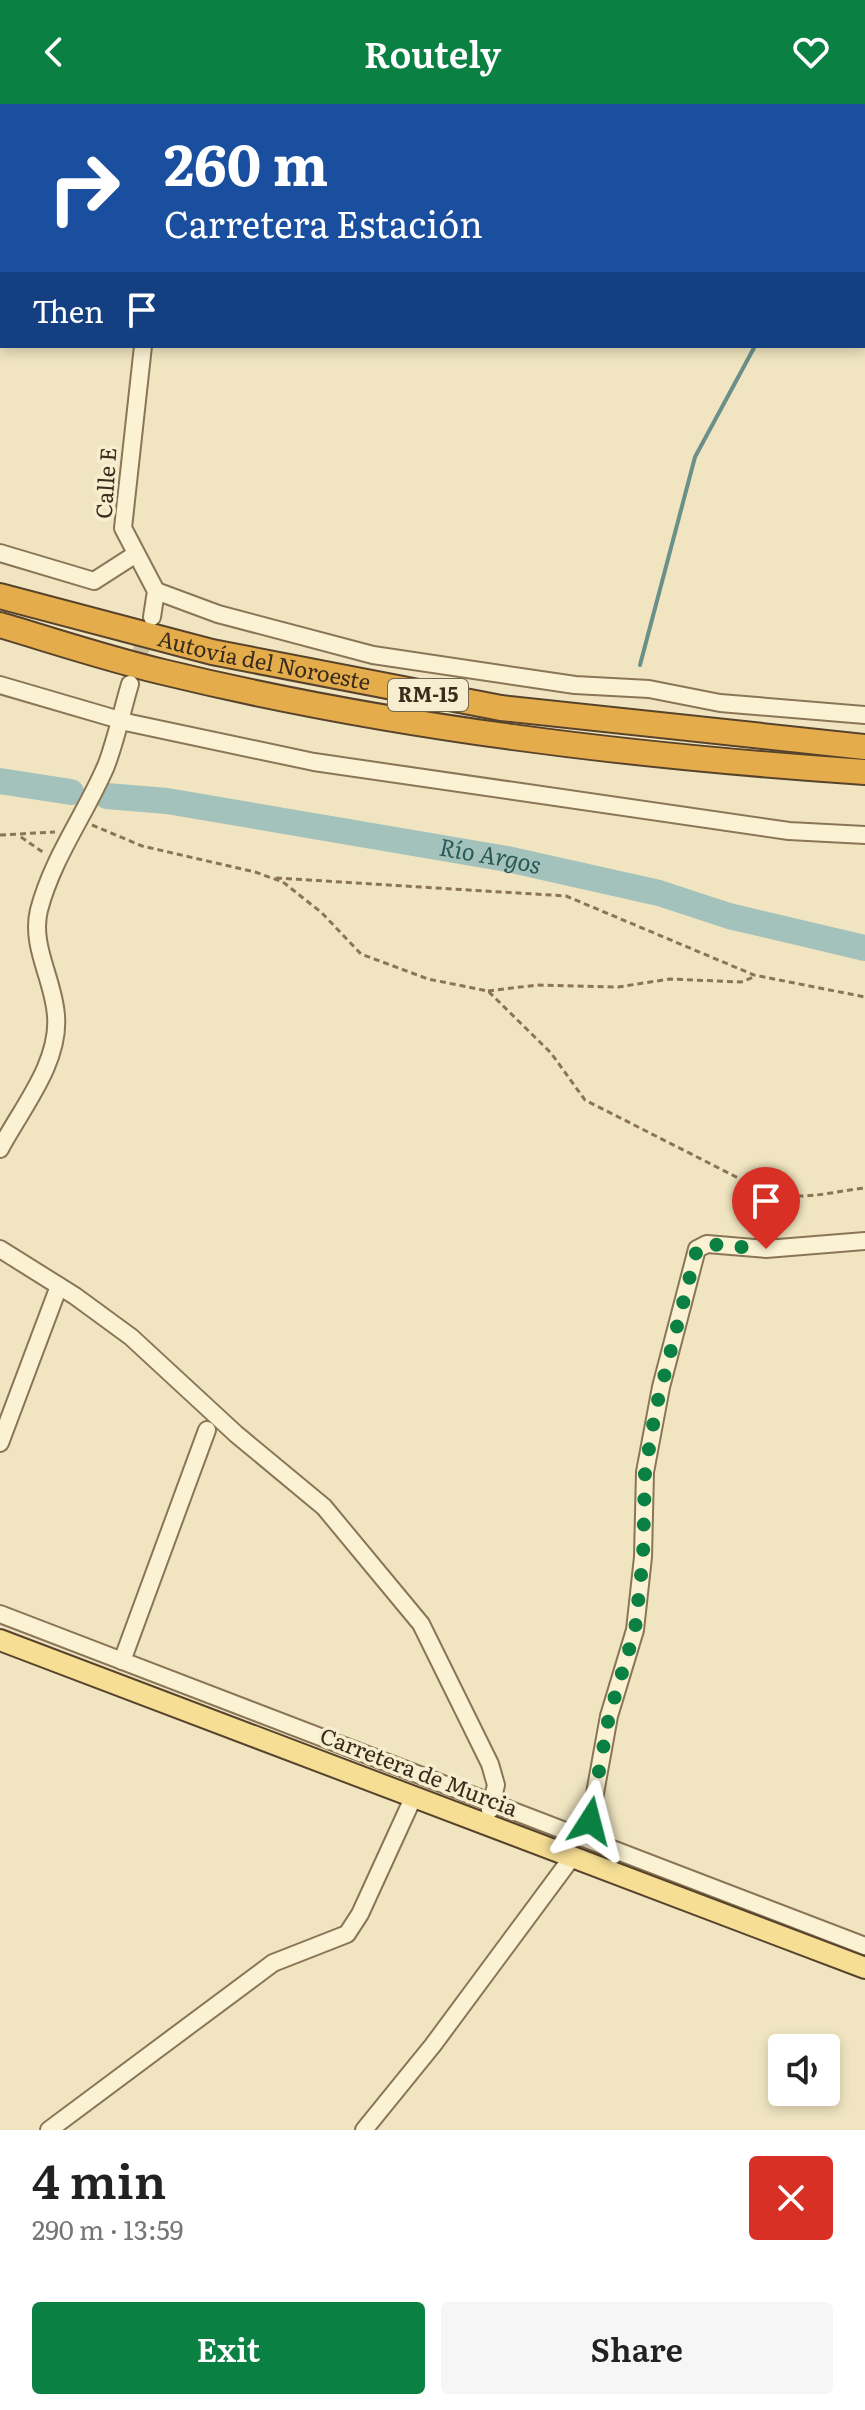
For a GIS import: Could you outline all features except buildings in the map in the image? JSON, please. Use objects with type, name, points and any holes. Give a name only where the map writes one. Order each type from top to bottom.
[{"type":"highway","name":"Autovía del Noroeste","points":[[0,596],[212,652],[501,708],[865,747]]},
{"type":"highway","name":"Autovía del Noroeste","points":[[0,625],[162,672],[455,729],[612,750],[865,772]]},
{"type":"main road","name":"Carretera de Murcia","points":[[0,1640],[485,1823],[578,1847],[798,1932],[865,1968]]},
{"type":"street","name":"Calle E","points":[[143,348],[123,528],[156,591]]},
{"type":"street","points":[[0,553],[94,581],[136,554]]},
{"type":"street","points":[[152,617],[156,591],[218,614],[373,655],[561,684],[649,689],[736,705],[865,715]]},
{"type":"street","points":[[0,1149],[45,1068],[56,1034],[54,998],[37,944],[36,926],[51,874],[106,765],[130,684]]},
{"type":"street","points":[[0,685],[212,743],[314,762],[789,831],[865,835]]},
{"type":"street","points":[[364,2130],[433,2045],[578,1847],[590,1821],[609,1716],[635,1630],[643,1557],[645,1472],[661,1387],[697,1249],[707,1244],[766,1249],[865,1241]]},
{"type":"street","points":[[0,1249],[131,1337],[236,1434],[324,1507],[421,1624],[490,1764],[496,1785],[485,1823]]},
{"type":"street","points":[[0,1443],[59,1286]]},
{"type":"street","points":[[122,1661],[207,1430]]},
{"type":"street","points":[[0,1614],[493,1802],[578,1847]]},
{"type":"street","points":[[49,2130],[273,1963],[347,1934],[360,1914],[414,1796]]},
{"type":"street","points":[[798,1932],[865,1946]]},
{"type":"path","points":[[0,835],[18,835],[75,824],[142,846],[272,878],[566,896],[757,976],[865,997]]},
{"type":"path","points":[[18,835],[45,854],[51,874]]},
{"type":"path","points":[[272,878],[296,890],[361,954],[428,979],[488,991],[537,985],[618,987],[670,979],[741,982],[757,976]]},
{"type":"path","points":[[488,991],[551,1053],[585,1100],[604,1113],[776,1196],[819,1196],[865,1188]]},
{"type":"waterway","points":[[640,665],[695,457],[754,348]]},
{"type":"waterway","name":"Río Argos","points":[[0,781],[71,792]]},
{"type":"waterway","name":"Río Argos","points":[[107,796],[167,801],[507,859],[659,893],[729,916],[865,948]]},
{"type":"tunnel","points":[[133,675],[149,625]]},
{"type":"route","points":[[590,1821],[599,1757],[635,1630],[645,1537],[645,1472],[656,1408],[697,1249],[707,1244],[766,1249]]}]
